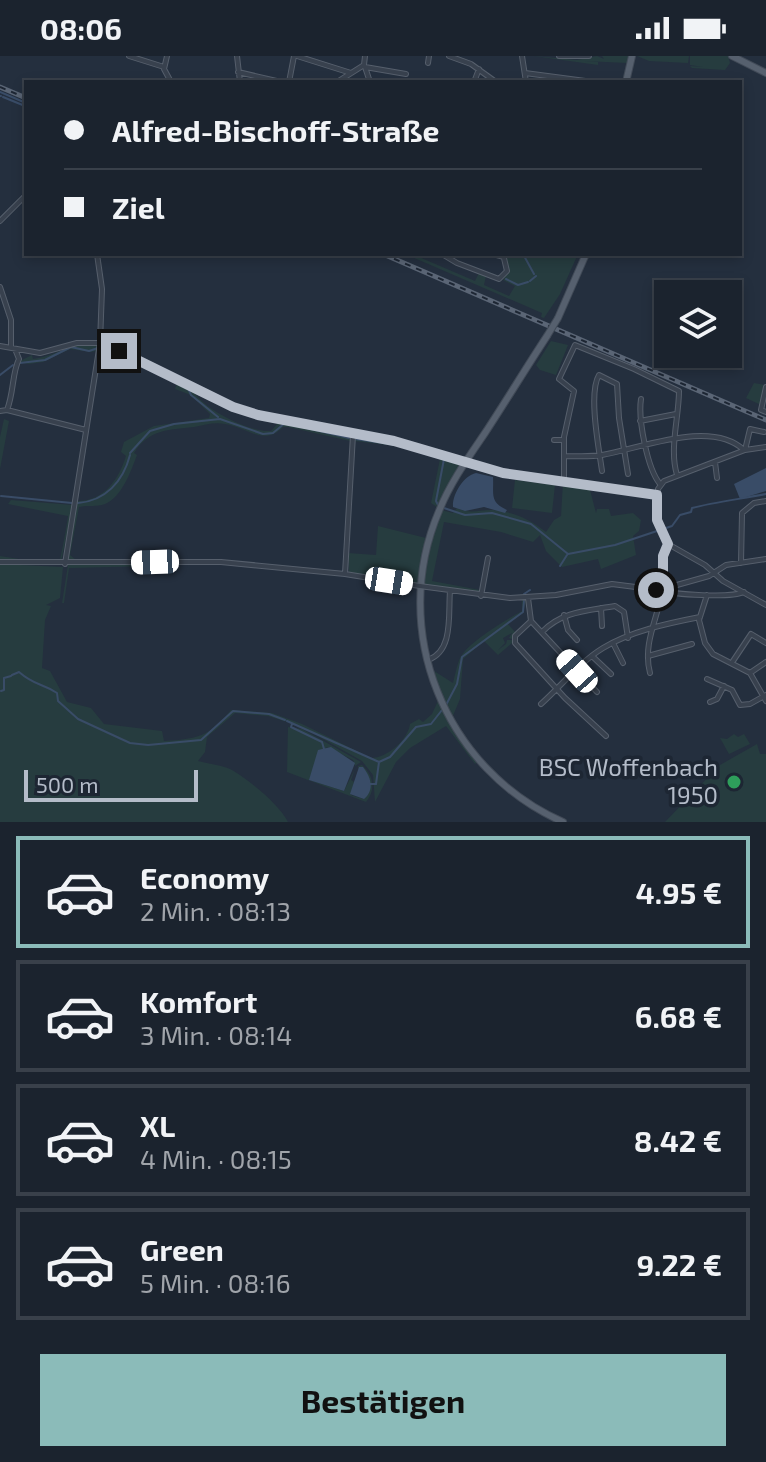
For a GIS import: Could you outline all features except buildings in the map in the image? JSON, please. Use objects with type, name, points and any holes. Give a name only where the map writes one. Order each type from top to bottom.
[{"type":"main road","points":[[626,80],[632,56]]},
{"type":"main road","points":[[732,56],[766,73]]},
{"type":"main road","points":[[563,822],[518,797],[480,763],[453,724],[431,674],[431,658],[420,620],[424,557],[438,512],[466,462],[558,318],[585,256]]},
{"type":"street","points":[[129,56],[164,67]]},
{"type":"street","points":[[167,56],[164,67],[169,80]]},
{"type":"street","points":[[237,56],[240,80]]},
{"type":"street","points":[[290,80],[296,56],[351,73]]},
{"type":"street","points":[[365,56],[364,66],[369,80]]},
{"type":"street","points":[[428,63],[429,56]]},
{"type":"street","points":[[449,56],[468,62],[493,80]]},
{"type":"street","points":[[522,56],[526,80]]},
{"type":"street","points":[[559,56],[589,56]]},
{"type":"street","points":[[340,80],[364,66],[406,74]]},
{"type":"street","points":[[475,80],[479,69]]},
{"type":"street","points":[[238,72],[272,80]]},
{"type":"street","points":[[525,73],[578,80]]},
{"type":"street","points":[[0,221],[24,197]]},
{"type":"street","points":[[65,564],[100,343],[102,289],[97,256]]},
{"type":"street","points":[[445,256],[499,279],[507,271],[503,256]]},
{"type":"street","points":[[0,287],[11,320],[13,348],[19,359]]},
{"type":"street","points":[[0,346],[31,353],[48,352],[82,342],[100,343],[171,374],[238,409],[394,441],[503,473],[657,495]]},
{"type":"street","points":[[564,481],[564,440],[574,389],[560,382],[559,377],[575,345],[638,370],[678,391],[677,475]]},
{"type":"street","points":[[7,410],[15,387],[15,368],[19,359],[31,353]]},
{"type":"street","points":[[602,471],[596,388],[599,375],[617,383],[628,474]]},
{"type":"street","points":[[766,387],[761,410],[766,412]]},
{"type":"street","points":[[641,399],[640,421],[660,484]]},
{"type":"street","points":[[0,411],[7,410],[86,430]]},
{"type":"street","points":[[640,421],[676,414]]},
{"type":"street","points":[[744,450],[750,429],[764,432]]},
{"type":"street","points":[[345,574],[353,435]]},
{"type":"street","points":[[564,456],[600,455],[676,439],[718,437],[732,441],[744,450]]},
{"type":"street","points":[[554,440],[564,440]]},
{"type":"street","points":[[766,447],[744,450],[677,475],[660,484],[657,495],[657,516],[668,544],[766,605]]},
{"type":"street","points":[[715,462],[717,478]]},
{"type":"street","points":[[741,561],[742,513],[754,503],[766,501]]},
{"type":"street","points":[[650,673],[648,656],[663,590],[663,556],[668,544]]},
{"type":"street","points":[[481,596],[488,558]]},
{"type":"street","points":[[663,590],[741,561],[766,559]]},
{"type":"street","points":[[0,562],[221,562],[345,574],[481,596],[528,598],[615,584],[707,595],[733,596],[744,592]]},
{"type":"street","points":[[688,583],[689,592]]},
{"type":"street","points":[[431,658],[446,641],[450,591]]},
{"type":"street","points":[[707,595],[700,617],[700,629],[708,648],[715,655],[750,673],[765,697],[740,705],[732,690],[707,679]]},
{"type":"street","points":[[528,598],[531,621],[597,692]]},
{"type":"street","points":[[542,632],[564,615],[601,608],[621,608],[628,638]]},
{"type":"street","points":[[601,608],[602,626]]},
{"type":"street","points":[[564,615],[567,628],[577,640]]},
{"type":"street","points":[[541,704],[592,656],[613,643],[652,628],[700,617]]},
{"type":"street","points":[[531,621],[515,636],[514,642],[606,736]]},
{"type":"street","points":[[733,662],[751,634],[766,643]]},
{"type":"street","points":[[613,643],[623,663]]},
{"type":"street","points":[[648,656],[692,644]]},
{"type":"street","points":[[592,656],[611,674]]},
{"type":"street","points":[[750,673],[766,662]]},
{"type":"street","points":[[710,702],[717,699],[724,686]]},
{"type":"green space","points":[[534,56],[577,60],[597,56],[604,59],[602,56],[629,56],[628,63],[584,61],[598,62],[598,65]]},
{"type":"green space","points":[[637,56],[689,56],[688,63],[649,61]]},
{"type":"green space","points":[[690,56],[728,56],[730,63],[725,70],[692,68],[690,66],[703,67],[690,65]]},
{"type":"green space","points":[[410,256],[417,256],[475,281],[479,273],[486,276],[484,285],[509,296],[515,286],[503,280],[507,273],[505,256],[577,256],[560,294],[544,318],[541,317],[542,313]]},
{"type":"green space","points":[[551,341],[568,345],[556,375],[540,370],[536,365]]},
{"type":"green space","points":[[90,343],[104,346],[191,387],[214,410],[251,428],[271,431],[280,421],[350,436],[350,441],[288,427],[262,436],[217,423],[153,435],[134,453],[137,455],[125,483],[111,501],[79,507],[70,555],[76,560],[67,560],[78,494],[78,501],[87,500],[109,487],[126,456],[121,452],[124,442],[154,426],[209,418],[210,414],[191,395],[175,389],[177,383],[102,350],[70,349],[43,362],[18,362],[32,355],[33,359],[40,358],[75,346]]},
{"type":"green space","points":[[754,383],[765,385],[761,405],[746,398]]},
{"type":"green space","points":[[4,419],[9,421],[0,469],[0,437]]},
{"type":"green space","points":[[354,437],[394,443],[458,462],[460,467],[437,507],[431,503],[440,459],[396,446],[354,441]]},
{"type":"green space","points":[[515,480],[555,485],[552,513],[512,508]]},
{"type":"green space","points":[[563,482],[589,486],[596,513],[597,509],[609,509],[611,516],[633,513],[641,520],[639,531],[633,536],[636,555],[601,569],[598,559],[562,567],[546,551],[540,535],[533,542],[501,532],[444,522],[432,581],[480,590],[478,593],[422,585],[426,558],[441,510],[453,513],[457,508],[501,511],[522,517],[546,532],[561,516]]},
{"type":"green space","points":[[11,500],[73,505],[61,562],[0,560],[0,556],[60,560],[65,533],[68,516],[8,504]]},
{"type":"green space","points":[[378,526],[426,538],[419,584],[349,572],[348,553],[376,555]]},
{"type":"green space","points":[[0,564],[63,567],[60,598],[46,605],[51,606],[45,620],[42,668],[50,671],[67,702],[91,708],[104,724],[162,731],[164,741],[202,735],[231,710],[272,713],[302,724],[371,758],[384,755],[396,747],[410,724],[419,719],[423,722],[432,714],[438,701],[449,723],[477,762],[475,764],[446,726],[410,748],[396,762],[375,802],[373,775],[362,761],[300,726],[268,716],[235,713],[207,737],[205,752],[198,761],[237,773],[271,800],[288,822],[0,822]]},
{"type":"green space","points":[[153,564],[69,568],[62,603],[68,565]]},
{"type":"green space","points":[[522,600],[526,600],[523,613],[507,623],[516,633],[512,639],[509,638],[512,633],[503,638],[505,643],[498,650],[506,644],[507,640],[512,640],[512,643],[498,655],[484,641],[463,659],[460,699],[452,718],[434,671],[453,683],[464,652],[488,632],[522,611]]},
{"type":"green space","points":[[288,727],[302,729],[361,762],[355,766],[353,760],[327,747],[309,780],[344,791],[355,769],[351,795],[364,799],[359,767],[358,770],[358,766],[362,765],[372,783],[366,802],[287,772]]},
{"type":"green space","points":[[734,734],[738,737],[744,734],[750,744],[729,754],[720,738],[727,739]]},
{"type":"green space","name":"BSC Woffenbach 1950","points":[[757,744],[760,754],[766,754],[766,822],[665,822],[720,765]]},
{"type":"water","points":[[766,468],[766,491],[740,499],[734,484]]},
{"type":"water","points":[[476,473],[493,477],[494,497],[497,504],[507,510],[505,513],[484,507],[465,511],[453,507],[459,487]]},
{"type":"water","points":[[331,747],[355,763],[344,791],[309,780],[318,750]]},
{"type":"water","points":[[359,767],[366,771],[371,783],[370,792],[364,799],[350,794]]},
{"type":"waterway","points":[[0,92],[24,102]]},
{"type":"waterway","points":[[3,97],[24,106]]},
{"type":"waterway","points":[[524,256],[534,274]]},
{"type":"waterway","points":[[530,281],[536,276]]},
{"type":"waterway","points":[[506,279],[518,285],[528,282]]},
{"type":"waterway","points":[[20,363],[45,360],[71,347],[89,351],[98,348]]},
{"type":"waterway","points":[[140,364],[164,375]]},
{"type":"waterway","points":[[0,375],[13,365]]},
{"type":"waterway","points":[[187,386],[191,395],[218,417]]},
{"type":"waterway","points":[[130,453],[150,431],[174,424],[220,419],[263,434],[273,433],[285,423],[349,438]]},
{"type":"waterway","points":[[355,439],[397,445],[444,459],[436,501],[438,505]]},
{"type":"waterway","points":[[78,503],[97,498],[112,488],[123,474],[130,455]]},
{"type":"waterway","points":[[568,554],[615,545],[672,526],[680,515],[691,512],[692,508],[766,494]]},
{"type":"waterway","points":[[1,496],[72,503]]},
{"type":"waterway","points":[[444,508],[465,515],[492,513],[531,524],[568,554]]},
{"type":"waterway","points":[[560,566],[567,555]]},
{"type":"waterway","points":[[524,594],[530,590]]},
{"type":"waterway","points":[[446,705],[457,684],[462,657],[523,612],[524,601]]},
{"type":"waterway","points":[[12,675],[19,672],[52,690],[57,693],[58,701],[78,719],[130,743],[148,745],[201,740],[233,711],[269,714],[285,720]]},
{"type":"waterway","points":[[1,691],[4,690],[4,678],[11,676]]},
{"type":"waterway","points":[[287,721],[379,762],[390,757],[416,727],[431,724],[442,710]]},
{"type":"waterway","points":[[292,724],[291,727],[322,742],[324,749]]},
{"type":"waterway","points":[[369,784],[376,784],[379,762]]},
{"type":"railway","points":[[0,87],[24,97]]},
{"type":"railway","points":[[388,256],[766,420]]},
{"type":"place","name":"BSC Woffenbach 1950","points":[[734,782]]},
{"type":"route","points":[[119,351],[233,407],[258,415],[394,441],[516,476],[657,495],[657,520],[668,544],[663,556],[663,590],[656,590]]}]
